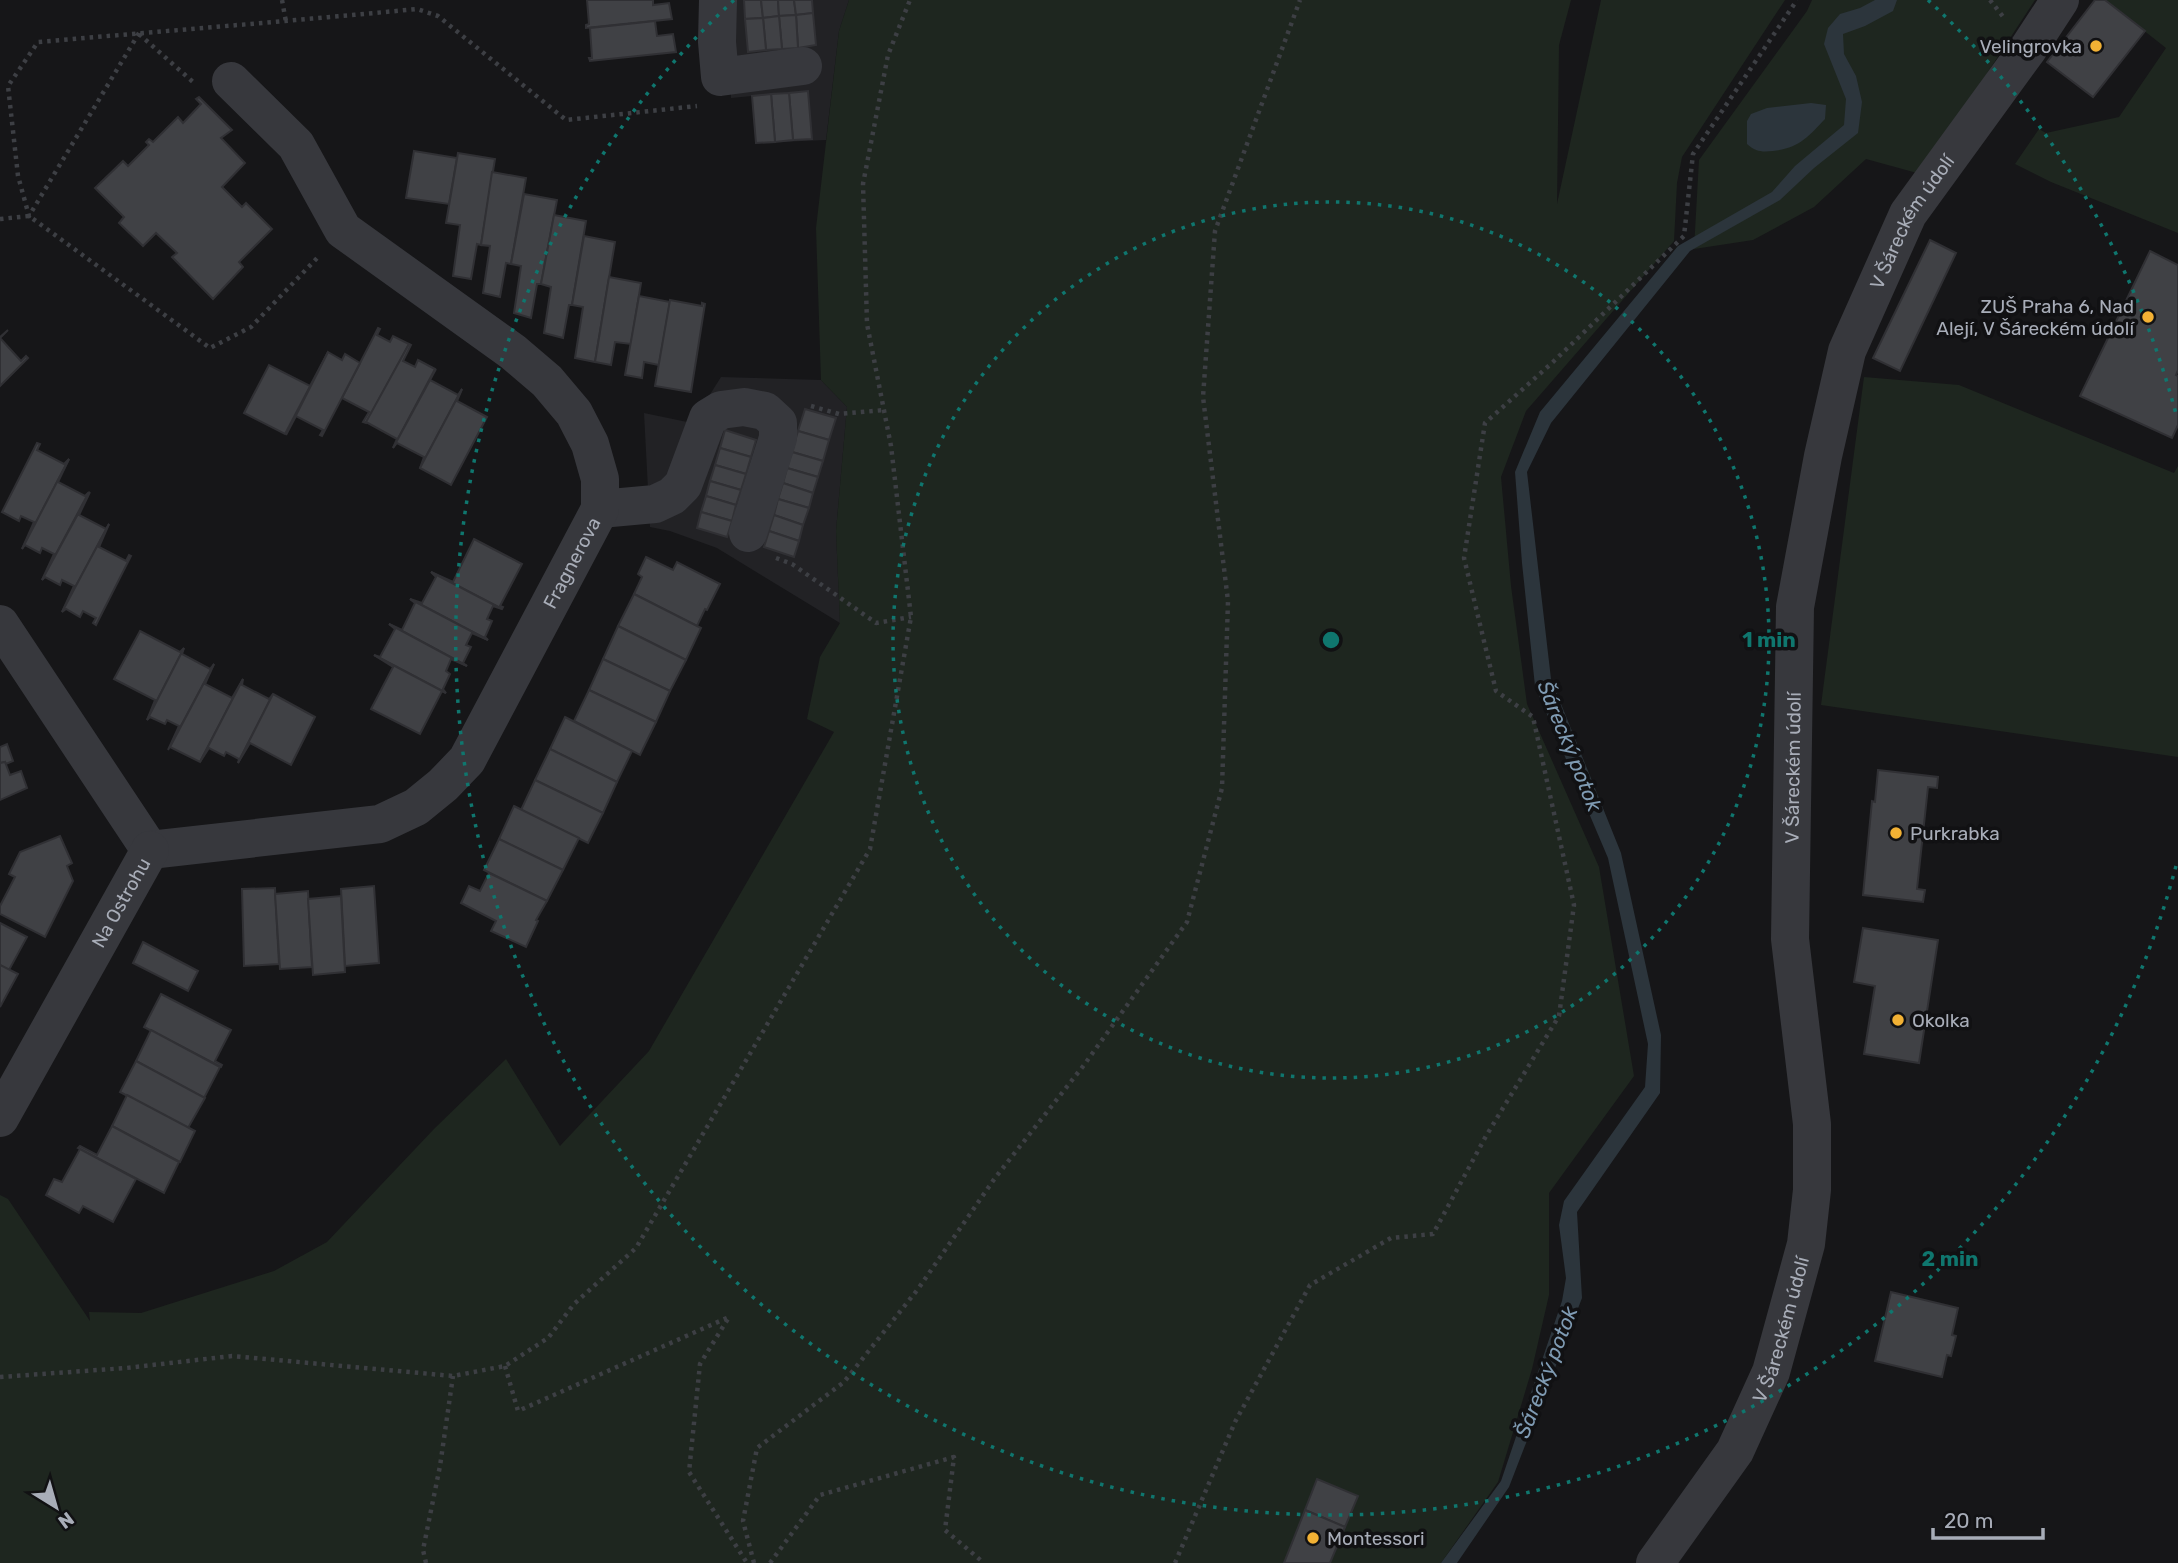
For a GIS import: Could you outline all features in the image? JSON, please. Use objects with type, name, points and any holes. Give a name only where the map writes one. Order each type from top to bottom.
[{"type":"street","points":[[718,0],[720,77],[803,66]]},
{"type":"street","name":"V Šáreckém údolí","points":[[1655,1563],[1735,1451],[1771,1372],[1806,1244],[1812,1190],[1812,1124],[1790,939],[1794,607],[1823,456],[1847,351],[1908,214],[2028,49],[2060,0]]},
{"type":"street","name":"Fragnerova","points":[[150,850],[380,824],[416,807],[443,785],[467,760],[600,509],[600,479],[590,444],[574,413],[547,381],[513,352],[343,230],[296,145],[231,81]]},
{"type":"street","points":[[600,509],[655,504],[672,496],[684,485],[708,418],[722,410],[744,407],[765,411],[778,423],[778,438],[748,534]]},
{"type":"street","name":"Na Ostrohu","points":[[0,624],[150,850],[0,1118]]},
{"type":"path","points":[[282,0],[286,22]]},
{"type":"path","points":[[0,1377],[126,1368],[232,1356],[453,1376],[505,1367],[548,1338],[574,1304],[636,1248],[870,849],[911,617],[891,446],[867,324],[863,184],[888,55],[910,0]]},
{"type":"path","points":[[754,1563],[743,1521],[757,1448],[844,1382],[918,1289],[995,1178],[1084,1065],[1187,922],[1222,788],[1228,601],[1203,397],[1215,231],[1300,0]]},
{"type":"path","points":[[1175,1563],[1235,1422],[1310,1284],[1391,1238],[1433,1234],[1486,1136],[1559,1016],[1574,905],[1533,717],[1496,691],[1464,558],[1485,423],[1553,362],[1684,236],[1693,154],[1797,0]]},
{"type":"path","points":[[343,230],[251,327],[209,348],[29,216],[18,176],[8,86],[38,41],[417,9],[438,16],[566,120],[716,103],[720,77]]},
{"type":"path","points":[[139,33],[180,70]]},
{"type":"path","points":[[29,216],[139,33]]},
{"type":"path","points":[[0,219],[29,216]]},
{"type":"path","points":[[778,423],[806,405],[839,414],[884,410]]},
{"type":"path","points":[[748,534],[762,554],[792,564],[876,623],[911,617]]},
{"type":"path","points":[[505,1367],[518,1411],[729,1317],[700,1364],[689,1472],[747,1563]]},
{"type":"path","points":[[426,1563],[424,1549],[453,1376]]},
{"type":"path","points":[[771,1563],[820,1494],[954,1457],[946,1530],[984,1563]]},
{"type":"shaded area","points":[[727,0],[849,0],[839,31],[826,140],[756,143],[752,96],[731,98]]},
{"type":"shaded area","points":[[849,0],[1571,0],[1559,45],[1557,204],[1601,0],[1785,0],[1682,157],[1677,183],[1674,241],[1526,411],[1501,477],[1511,586],[1527,704],[1599,867],[1634,1076],[1549,1193],[1549,1295],[1532,1369],[1498,1482],[1441,1563],[1330,1563],[1358,1496],[1318,1480],[1284,1563],[0,1563],[0,1195],[8,1199],[90,1321],[89,1312],[141,1313],[274,1271],[327,1242],[434,1129],[506,1059],[560,1146],[649,1051],[834,732],[807,719],[820,657],[840,623],[836,531],[847,407],[821,380],[816,228],[839,31]]},
{"type":"shaded area","points":[[1812,0],[2035,0],[1948,133],[1917,173],[1866,159],[1814,207],[1753,240],[1694,249],[1699,160],[1807,11]]},
{"type":"shaded area","points":[[2105,0],[2178,0],[2178,233],[2051,182],[2015,164],[2039,129],[2046,133],[2119,117],[2166,48]]},
{"type":"shaded area","points":[[721,377],[821,380],[847,407],[836,531],[840,623],[717,548],[670,531],[650,527],[644,413],[692,423]]},
{"type":"shaded area","points":[[1864,377],[1959,385],[2174,473],[2178,466],[2178,757],[1821,705]]},
{"type":"water","name":"Šárecký potok","points":[[1875,0],[1897,0],[1893,11],[1843,34],[1844,54],[1856,76],[1862,102],[1858,133],[1814,168],[1780,200],[1690,251],[1551,423],[1527,472],[1551,679],[1621,853],[1661,1035],[1660,1093],[1577,1212],[1582,1298],[1509,1487],[1457,1563],[1441,1563],[1501,1481],[1562,1301],[1566,1278],[1559,1225],[1564,1201],[1645,1087],[1648,1044],[1608,858],[1535,686],[1515,472],[1540,412],[1678,246],[1772,192],[1795,166],[1844,125],[1846,99],[1824,44],[1828,28],[1840,14]]},
{"type":"water","points":[[1811,103],[1826,105],[1825,119],[1802,141],[1782,150],[1769,151],[1756,150],[1747,144],[1747,121],[1751,114],[1767,108]]},
{"type":"building","points":[[587,0],[653,0],[653,5],[669,3],[672,19],[586,28],[589,24]]},
{"type":"building","points":[[744,0],[761,0],[763,18],[745,19]]},
{"type":"building","points":[[761,0],[778,0],[779,16],[763,18]]},
{"type":"building","points":[[778,0],[794,0],[796,15],[779,16]]},
{"type":"building","points":[[794,0],[812,0],[813,13],[796,15]]},
{"type":"building","name":"Velingrovka","points":[[2095,0],[2105,0],[2145,31],[2093,97],[2047,62]]},
{"type":"building","points":[[813,13],[816,45],[798,48],[796,15]]},
{"type":"building","points":[[796,15],[798,48],[782,49],[779,16]]},
{"type":"building","points":[[779,16],[782,49],[766,50],[763,18]]},
{"type":"building","points":[[763,18],[766,50],[748,52],[745,19]]},
{"type":"building","points":[[655,21],[657,36],[673,34],[676,52],[590,61],[590,28]]},
{"type":"building","points":[[808,91],[812,139],[793,140],[789,93]]},
{"type":"building","points":[[789,93],[793,140],[775,142],[771,94]]},
{"type":"building","points":[[771,94],[775,142],[756,143],[752,96]]},
{"type":"building","points":[[199,97],[232,130],[221,138],[245,163],[222,187],[242,207],[246,203],[272,229],[239,262],[243,267],[213,299],[172,257],[177,253],[156,233],[143,246],[119,223],[124,217],[95,188],[123,161],[128,166],[149,145],[146,142],[149,139],[153,142],[178,117],[183,123],[201,104],[196,99]]},
{"type":"building","points":[[414,151],[457,158],[449,204],[406,198]]},
{"type":"building","points":[[458,153],[495,159],[481,245],[477,244],[471,279],[453,276],[460,225],[446,223]]},
{"type":"building","points":[[492,172],[526,178],[511,264],[506,263],[500,297],[483,293],[490,246],[481,245]]},
{"type":"building","points":[[524,194],[557,200],[541,284],[537,284],[531,318],[514,313],[521,266],[511,264]]},
{"type":"building","points":[[554,215],[586,221],[572,305],[569,305],[563,338],[544,333],[551,287],[541,284]]},
{"type":"building","points":[[584,236],[615,242],[595,362],[575,358],[583,307],[572,305]]},
{"type":"building","points":[[1930,240],[1956,253],[1900,371],[1873,358]]},
{"type":"building","name":"ZUŠ Praha 6, Nad Alejí, V Šáreckém údolí","points":[[2150,251],[2178,265],[2178,425],[2172,438],[2080,396]]},
{"type":"building","points":[[609,277],[641,283],[631,344],[615,342],[611,365],[595,362]]},
{"type":"building","points":[[639,296],[670,302],[659,365],[644,362],[642,378],[625,375]]},
{"type":"building","points":[[670,300],[702,306],[702,303],[705,304],[691,392],[655,386]]},
{"type":"building","points":[[378,328],[380,329],[377,335],[390,342],[393,336],[409,344],[366,423],[363,422],[369,412],[342,398]]},
{"type":"building","points":[[0,338],[21,361],[26,356],[28,358],[0,386]]},
{"type":"building","points":[[409,344],[411,345],[403,361],[415,367],[418,360],[435,369],[393,448],[397,439],[366,422]]},
{"type":"building","points":[[328,352],[285,434],[244,413],[269,365],[310,386]]},
{"type":"building","points":[[328,352],[342,360],[345,354],[360,363],[322,436],[320,435],[323,430],[296,416],[286,435]]},
{"type":"building","points":[[430,380],[458,395],[462,389],[420,468],[424,457],[397,443],[393,448]]},
{"type":"building","points":[[462,389],[457,401],[487,417],[451,485],[420,468]]},
{"type":"building","points":[[805,409],[836,418],[829,440],[798,431]]},
{"type":"building","points":[[725,430],[756,440],[751,457],[720,448]]},
{"type":"building","points":[[798,431],[829,440],[823,461],[792,452]]},
{"type":"building","points":[[37,443],[40,444],[37,450],[64,464],[69,459],[22,549],[34,522],[21,516],[19,521],[2,512]]},
{"type":"building","points":[[720,448],[751,457],[746,474],[715,465]]},
{"type":"building","points":[[792,452],[823,461],[818,477],[787,468]]},
{"type":"building","points":[[69,459],[58,482],[85,496],[89,492],[42,580],[54,554],[42,548],[40,553],[25,545],[22,549]]},
{"type":"building","points":[[715,465],[746,474],[741,490],[710,481]]},
{"type":"building","points":[[787,468],[818,477],[813,493],[783,483]]},
{"type":"building","points":[[710,481],[741,490],[736,505],[706,496]]},
{"type":"building","points":[[783,483],[813,493],[809,508],[778,499]]},
{"type":"building","points":[[90,492],[79,515],[106,529],[109,524],[62,612],[74,586],[62,580],[60,585],[45,577],[42,580]]},
{"type":"building","points":[[706,496],[736,505],[732,521],[701,512]]},
{"type":"building","points":[[778,499],[809,508],[803,525],[774,515]]},
{"type":"building","points":[[701,512],[732,521],[727,537],[697,528]]},
{"type":"building","points":[[774,515],[803,525],[799,541],[769,531]]},
{"type":"building","points":[[109,524],[99,547],[126,561],[129,555],[131,556],[96,625],[93,623],[96,618],[83,611],[80,617],[66,609],[62,612]]},
{"type":"building","points":[[769,531],[799,541],[794,557],[764,547]]},
{"type":"building","points":[[474,539],[522,564],[500,606],[502,609],[431,572],[453,582]]},
{"type":"building","points":[[646,557],[673,570],[677,562],[720,584],[697,626],[634,594],[642,577],[638,574]]},
{"type":"building","points":[[431,572],[502,609],[493,606],[487,619],[492,621],[485,637],[488,640],[410,599],[422,603],[436,577]]},
{"type":"building","points":[[634,594],[701,628],[686,660],[618,626]]},
{"type":"building","points":[[410,599],[488,640],[472,633],[466,645],[471,647],[463,663],[467,666],[389,624],[402,630],[415,603]]},
{"type":"building","points":[[389,624],[467,666],[451,659],[446,671],[450,674],[443,689],[446,693],[374,655],[380,657],[395,629]]},
{"type":"building","points":[[618,626],[686,660],[670,691],[603,659]]},
{"type":"building","points":[[140,631],[180,652],[184,648],[147,720],[155,700],[114,679]]},
{"type":"building","points":[[184,648],[182,654],[210,669],[214,664],[168,750],[179,726],[167,720],[165,724],[150,717],[147,720]]},
{"type":"building","points":[[374,655],[446,693],[442,691],[420,734],[371,709],[393,667]]},
{"type":"building","points":[[603,659],[670,691],[656,722],[589,690]]},
{"type":"building","points":[[214,664],[205,684],[232,698],[243,679],[200,762],[170,747]]},
{"type":"building","points":[[243,679],[242,685],[269,699],[273,694],[238,763],[239,759],[226,752],[224,756],[209,748],[200,762]]},
{"type":"building","points":[[589,690],[656,722],[640,755],[574,721]]},
{"type":"building","points":[[273,694],[315,717],[291,765],[250,743],[238,763]]},
{"type":"building","points":[[565,717],[632,751],[617,782],[550,749]]},
{"type":"building","points":[[7,744],[13,761],[0,763],[0,747]]},
{"type":"building","points":[[550,749],[617,782],[603,813],[535,780]]},
{"type":"building","points":[[5,762],[10,775],[21,771],[27,788],[0,800],[0,763]]},
{"type":"building","name":"Purkrabka","points":[[1878,770],[1938,777],[1937,788],[1928,787],[1917,889],[1925,890],[1923,902],[1863,895],[1872,801],[1875,802]]},
{"type":"building","points":[[535,780],[603,813],[588,843],[521,810]]},
{"type":"building","points":[[514,806],[579,838],[563,870],[499,839]]},
{"type":"building","points":[[60,836],[72,863],[67,866],[73,881],[45,937],[0,914],[0,906],[15,877],[9,874],[20,852]]},
{"type":"building","points":[[499,839],[563,870],[547,901],[484,870]]},
{"type":"building","points":[[489,873],[547,901],[536,920],[538,921],[526,947],[491,931],[496,921],[461,903],[469,886],[480,891]]},
{"type":"building","points":[[374,886],[379,963],[345,966],[341,889]]},
{"type":"building","points":[[275,888],[279,964],[244,966],[242,889]]},
{"type":"building","points":[[308,891],[312,967],[280,969],[275,894]]},
{"type":"building","points":[[341,896],[345,972],[313,975],[308,899]]},
{"type":"building","points":[[0,923],[27,937],[9,970],[0,965]]},
{"type":"building","name":"Okolka","points":[[1863,928],[1938,940],[1919,1063],[1864,1054],[1875,986],[1854,982]]},
{"type":"building","points":[[143,942],[198,971],[188,991],[133,963]]},
{"type":"building","points":[[0,965],[18,974],[0,1007]]},
{"type":"building","points":[[161,994],[231,1030],[215,1061],[222,1065],[221,1067],[144,1027]]},
{"type":"building","points":[[151,1030],[220,1067],[204,1098],[136,1061]]},
{"type":"building","points":[[136,1061],[205,1098],[188,1128],[120,1092]]},
{"type":"building","points":[[127,1095],[195,1131],[180,1162],[112,1126]]},
{"type":"building","points":[[112,1126],[179,1162],[164,1193],[78,1148],[80,1146],[97,1155]]},
{"type":"building","points":[[80,1149],[136,1179],[113,1222],[83,1206],[79,1213],[46,1195],[54,1179],[62,1182]]},
{"type":"building","points":[[1891,1292],[1958,1308],[1952,1335],[1956,1336],[1951,1356],[1947,1355],[1942,1377],[1875,1361]]},
{"type":"building","points":[[1317,1479],[1358,1496],[1345,1527],[1305,1510]]},
{"type":"building","points":[[1305,1510],[1345,1527],[1330,1563],[1284,1563]]},
{"type":"place","name":"Velingrovka","points":[[2096,46]]},
{"type":"place","name":"ZUŠ Praha 6, Nad Alejí, V Šáreckém údolí","points":[[2148,317]]},
{"type":"place","name":"Purkrabka","points":[[1896,833]]},
{"type":"place","name":"Okolka","points":[[1898,1020]]},
{"type":"place","name":"Montessori","points":[[1313,1538]]}]
